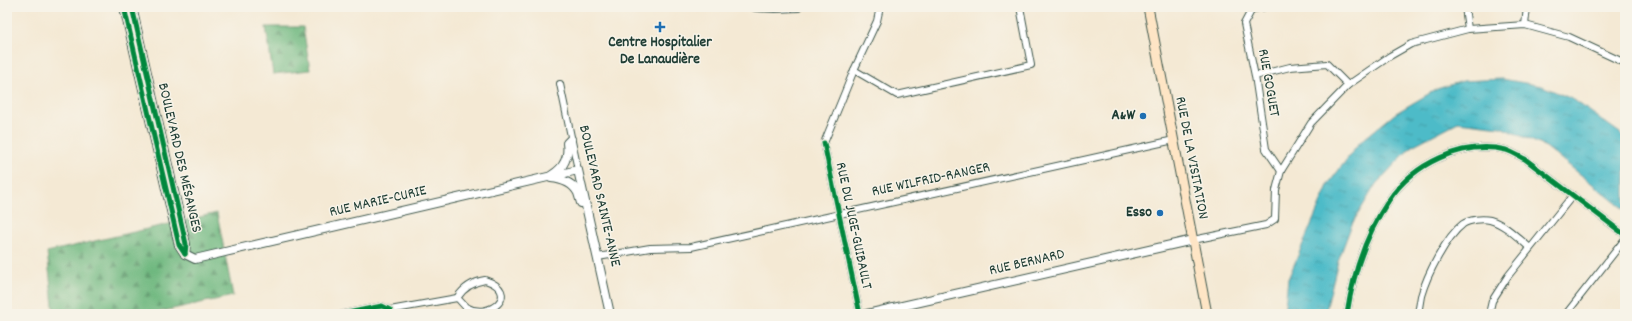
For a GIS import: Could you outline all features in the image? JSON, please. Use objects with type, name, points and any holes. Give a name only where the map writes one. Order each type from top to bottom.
[{"type":"main road","name":"RUE DE LA VISITATION","points":[[1148,7],[1207,314]]},
{"type":"street","name":"BOULEVARD DES MÉSANGES","points":[[124,7],[179,245],[185,254]]},
{"type":"street","name":"BOULEVARD DES MÉSANGES","points":[[132,7],[186,244],[185,254]]},
{"type":"street","points":[[755,7],[798,7]]},
{"type":"street","name":"RUE DU JUGE-GUIBAULT","points":[[860,314],[824,143],[854,70],[877,21],[880,7]]},
{"type":"street","points":[[854,70],[897,95],[1031,65],[1020,7]]},
{"type":"street","name":"RUE GOGUET","points":[[1265,7],[1252,9],[1244,24],[1255,76],[1266,149],[1281,171]]},
{"type":"street","points":[[1465,7],[1468,29]]},
{"type":"street","points":[[1525,25],[1527,7]]},
{"type":"street","points":[[1193,240],[1266,225],[1275,219],[1276,190],[1281,171],[1311,123],[1348,85],[1390,56],[1411,44],[1468,29],[1525,25],[1569,37],[1625,63]]},
{"type":"street","points":[[1255,76],[1290,68],[1327,64],[1348,85]]},
{"type":"street","name":"BOULEVARD SAINTE-ANNE","points":[[560,84],[610,314]]},
{"type":"street","points":[[547,177],[556,172],[562,165],[569,151],[567,143],[571,139]]},
{"type":"street","name":"RUE WILFRID-RANGER","points":[[598,257],[650,248],[691,247],[1174,140]]},
{"type":"street","points":[[1347,314],[1350,294],[1363,251],[1376,222],[1389,199],[1405,182],[1439,158],[1458,151],[1486,148],[1506,151],[1525,159],[1625,235]]},
{"type":"street","name":"RUE MARIE-CURIE","points":[[185,254],[195,259],[578,170]]},
{"type":"street","points":[[538,180],[551,178],[560,179],[571,184],[578,193],[580,201],[588,216]]},
{"type":"street","points":[[1489,314],[1492,301],[1508,276],[1573,195]]},
{"type":"street","points":[[1418,314],[1421,295],[1433,266],[1454,232],[1464,223],[1479,219],[1488,219],[1499,223],[1530,248]]},
{"type":"street","points":[[1566,314],[1625,239]]},
{"type":"street","name":"RUE BERNARD","points":[[867,314],[1193,240]]},
{"type":"street","points":[[485,280],[495,283],[501,290],[502,297],[499,304],[495,307],[477,311],[466,306],[458,298],[462,290],[469,285],[485,280]]},
{"type":"street","points":[[344,314],[382,306],[392,312],[458,298]]},
{"type":"green space","points":[[266,27],[303,27],[310,70],[273,74]]},
{"type":"green space","points":[[217,213],[233,296],[149,314],[54,314],[47,252]]},
{"type":"water","points":[[1502,79],[1542,86],[1574,100],[1620,133],[1625,139],[1625,210],[1546,147],[1501,127],[1458,122],[1412,146],[1376,184],[1352,224],[1338,261],[1325,314],[1284,314],[1288,279],[1329,183],[1359,143],[1396,113],[1437,89],[1463,81]]},
{"type":"cycle path","points":[[124,7],[179,245],[185,254]]},
{"type":"cycle path","points":[[132,7],[186,244],[185,254]]},
{"type":"cycle path","points":[[824,143],[860,314]]},
{"type":"cycle path","points":[[1347,314],[1357,269],[1367,240],[1389,200],[1399,187],[1411,176],[1425,166],[1456,152],[1489,148],[1506,150],[1516,154],[1525,159],[1625,235]]},
{"type":"cycle path","points":[[343,314],[382,306],[390,310],[393,314]]},
{"type":"place","name":"Centre Hospitalier De Lanaudière","points":[[660,27]]},
{"type":"place","name":"A&W","points":[[1143,116]]},
{"type":"place","name":"Esso","points":[[1160,213]]}]
